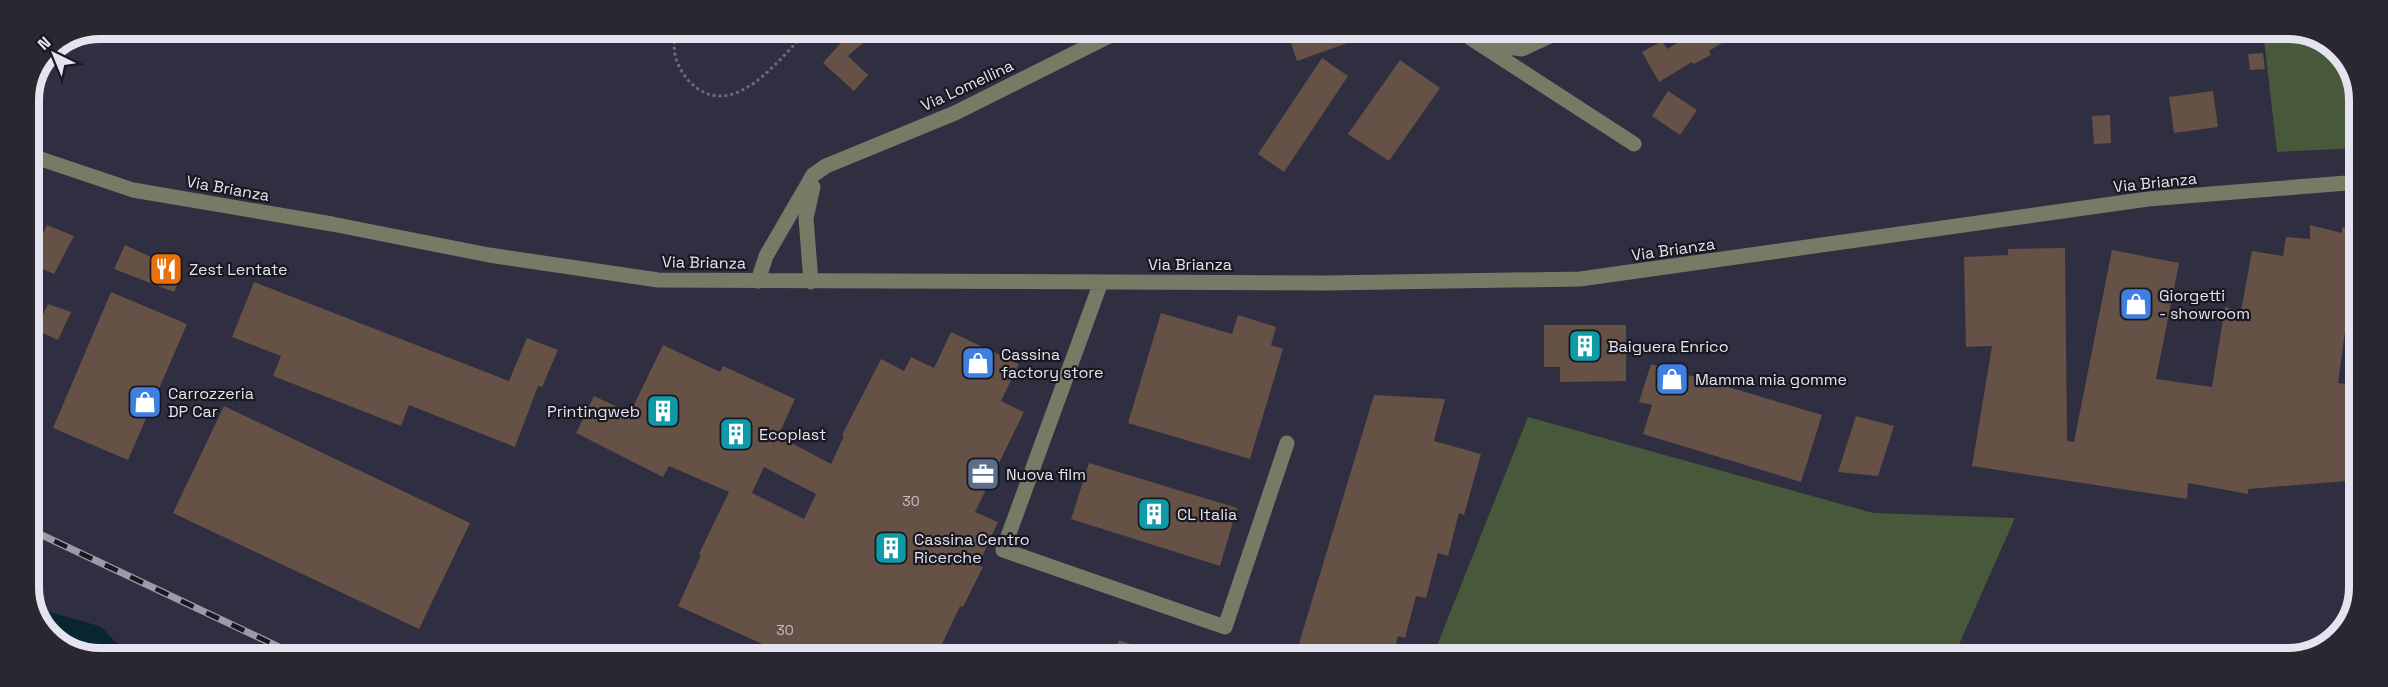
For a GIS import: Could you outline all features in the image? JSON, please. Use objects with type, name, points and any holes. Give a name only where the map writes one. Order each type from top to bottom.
[{"type":"street","name":"Via Lomellina","points":[[758,281],[766,256],[813,175],[826,166],[956,113],[1103,39]]},
{"type":"street","points":[[1472,39],[1634,144]]},
{"type":"street","points":[[1478,43],[1522,49],[1544,39]]},
{"type":"street","name":"Via Brianza","points":[[39,159],[133,190],[332,224],[489,255],[658,280],[811,282],[1326,283],[1580,279],[2148,199],[2349,183]]},
{"type":"street","points":[[811,282],[806,218],[813,186],[826,166]]},
{"type":"street","points":[[1101,282],[1003,550],[1226,627],[1287,442]]},
{"type":"path","points":[[675,39],[673,52],[679,66],[698,90],[708,96],[720,98],[736,94],[756,81],[799,39]]},
{"type":"green space","points":[[2264,39],[2304,41],[2322,49],[2334,60],[2347,84],[2349,148],[2277,152]]},
{"type":"green space","points":[[1528,417],[1873,513],[2015,518],[1957,648],[1436,648]]},
{"type":"building","points":[[844,39],[868,39],[848,56],[868,75],[854,91],[823,63]]},
{"type":"building","points":[[1290,39],[1356,39],[1356,40],[1297,61]]},
{"type":"building","points":[[1684,39],[1728,39],[1709,51],[1711,55],[1694,64],[1692,62],[1659,82],[1642,52],[1662,41],[1667,49]]},
{"type":"building","points":[[2263,53],[2265,69],[2250,70],[2248,54]]},
{"type":"building","points":[[1322,58],[1348,76],[1284,172],[1258,154]]},
{"type":"building","points":[[1400,60],[1440,88],[1389,161],[1348,134]]},
{"type":"building","points":[[1668,91],[1697,110],[1680,135],[1652,116]]},
{"type":"building","points":[[2213,91],[2218,127],[2174,133],[2169,97]]},
{"type":"building","points":[[2110,115],[2111,143],[2094,144],[2092,116]]},
{"type":"building","points":[[47,225],[74,236],[54,274],[39,267],[39,242]]},
{"type":"building","points":[[2310,225],[2342,233],[2342,227],[2349,228],[2349,302],[2338,383],[2349,384],[2349,481],[2248,489],[2248,494],[2188,483],[2187,499],[1972,466],[1992,346],[1966,347],[1964,257],[2008,255],[2008,249],[2065,248],[2067,441],[2074,442],[2112,250],[2179,263],[2156,379],[2212,387],[2225,307],[2241,311],[2252,251],[2283,256],[2286,237],[2310,239]]},
{"type":"building","points":[[125,245],[183,272],[174,292],[114,269]]},
{"type":"building","points":[[254,282],[509,381],[527,338],[558,350],[542,387],[538,386],[515,447],[409,405],[401,426],[273,376],[281,356],[232,337]]},
{"type":"building","points":[[111,292],[187,324],[128,460],[53,428]]},
{"type":"building","points":[[48,304],[71,312],[58,340],[39,331],[39,324]]},
{"type":"building","points":[[1161,313],[1232,334],[1238,315],[1276,327],[1271,345],[1283,349],[1250,459],[1128,423]]},
{"type":"building","name":"Baiguera Enrico","points":[[1544,325],[1626,325],[1626,381],[1560,382],[1560,367],[1544,367]]},
{"type":"building","points":[[951,332],[1019,364],[1001,401],[1024,412],[975,512],[998,522],[978,565],[983,567],[963,607],[960,606],[940,648],[771,648],[678,606],[701,555],[699,554],[729,492],[669,466],[663,477],[576,433],[594,396],[630,413],[663,345],[720,372],[723,366],[795,399],[778,436],[831,464],[844,436],[842,435],[881,359],[904,371],[911,357],[934,368]],"holes":[[[764,467],[816,494],[804,519],[752,493]]]},
{"type":"building","points":[[1651,364],[1822,415],[1801,482],[1643,434],[1652,405],[1639,402]]},
{"type":"building","points":[[1374,395],[1445,399],[1434,441],[1481,454],[1464,515],[1459,513],[1448,556],[1438,553],[1426,598],[1416,596],[1405,638],[1398,636],[1395,648],[1298,648]]},
{"type":"building","points":[[224,406],[470,523],[419,629],[173,513]]},
{"type":"building","points":[[1856,416],[1894,426],[1878,476],[1838,472]]},
{"type":"building","name":"CL Italia","points":[[1089,463],[1237,508],[1220,566],[1071,519]]},
{"type":"building","points":[[1119,640],[1142,648],[1116,648]]},
{"type":"waterway","points":[[57,630],[93,640],[100,648]]},
{"type":"railway","points":[[39,534],[281,648]]},
{"type":"place","name":"Zest Lentate","points":[[166,269]]},
{"type":"place","name":"Giorgetti - showroom","points":[[2136,304]]},
{"type":"place","name":"Baiguera Enrico","points":[[1585,346]]},
{"type":"place","name":"Cassina factory store","points":[[978,363]]},
{"type":"place","name":"Mamma mia gomme","points":[[1672,379]]},
{"type":"place","name":"Carrozzeria DP Car","points":[[145,402]]},
{"type":"place","name":"Printingweb","points":[[663,411]]},
{"type":"place","name":"Ecoplast","points":[[736,434]]},
{"type":"place","name":"Nuova film","points":[[983,474]]},
{"type":"place","name":"CL Italia","points":[[1154,514]]},
{"type":"place","name":"Cassina Centro Ricerche","points":[[891,548]]}]
